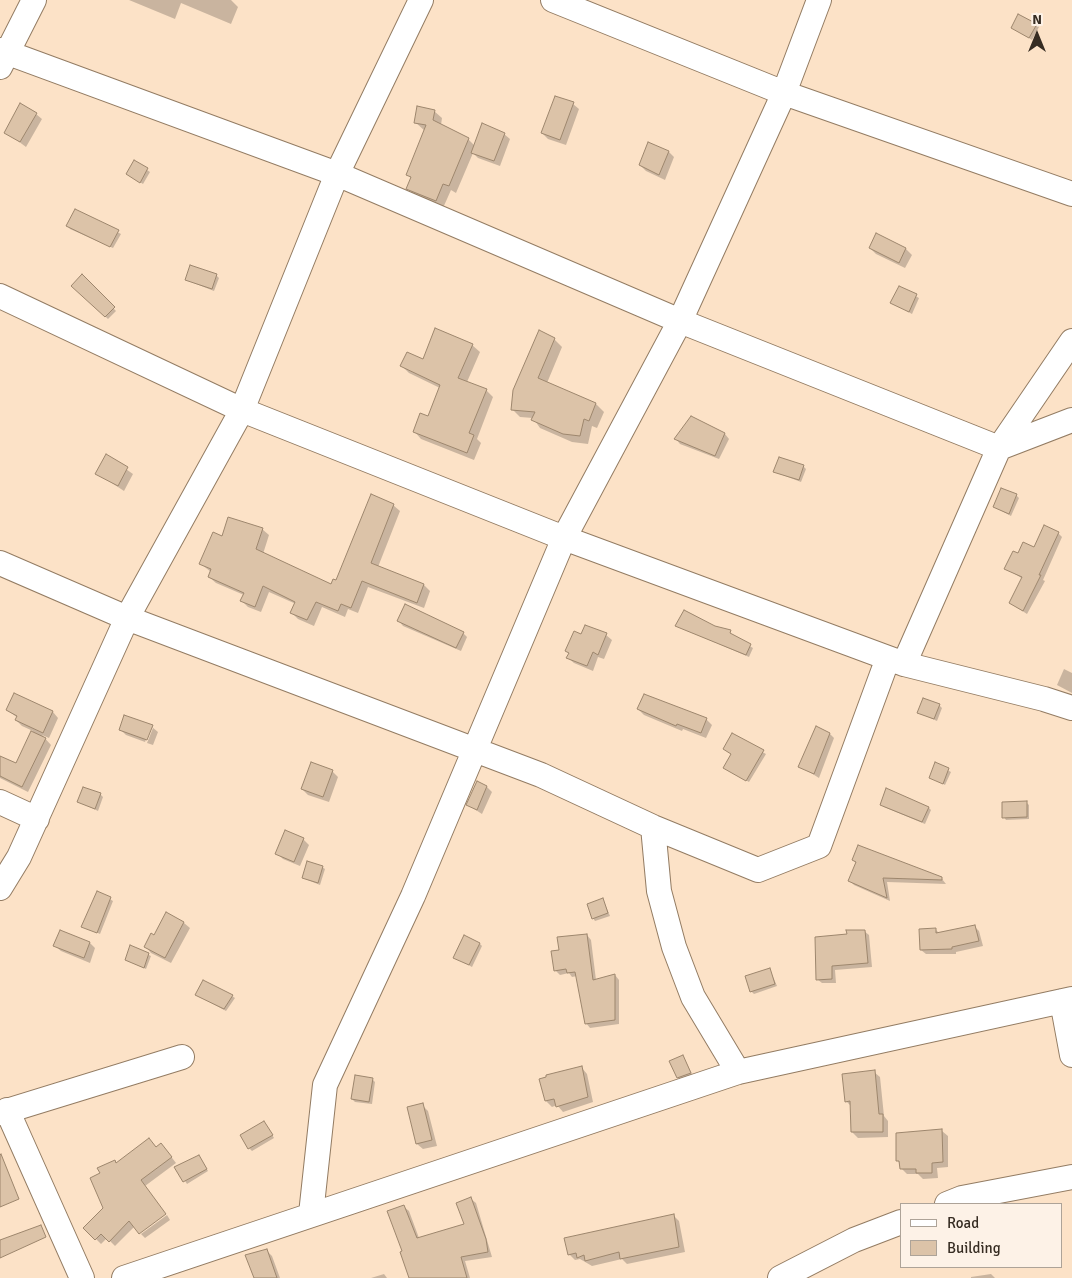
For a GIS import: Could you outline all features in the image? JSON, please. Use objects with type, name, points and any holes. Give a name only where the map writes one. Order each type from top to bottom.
[{"type":"street","points":[[34,0],[2,57],[337,174],[680,321],[999,448],[1072,420]]},
{"type":"street","points":[[0,888],[19,858],[38,819],[127,618],[242,410],[337,174],[421,0]]},
{"type":"street","points":[[554,0],[784,93],[1072,194]]},
{"type":"street","points":[[311,1214],[325,1086],[413,896],[564,538],[680,321],[784,93],[819,0]]},
{"type":"street","points":[[0,296],[242,410],[564,538],[896,661],[1072,708]]},
{"type":"street","points":[[0,563],[127,618],[540,775],[653,827],[758,870],[819,846],[896,661],[999,448],[1072,341]]},
{"type":"street","points":[[0,802],[38,819]]},
{"type":"street","points":[[653,827],[659,891],[674,947],[693,997],[738,1072]]},
{"type":"street","points":[[124,1278],[738,1072],[1067,1000],[1072,1055]]},
{"type":"street","points":[[82,1278],[3,1112],[182,1057]]},
{"type":"street","points":[[950,1203],[962,1198],[1072,1177]]},
{"type":"street","points":[[780,1278],[854,1240],[900,1222]]},
{"type":"building","points":[[1018,14],[1037,24],[1029,38],[1011,28]]},
{"type":"building","points":[[555,96],[574,102],[560,140],[541,133]]},
{"type":"building","points":[[20,103],[37,113],[20,142],[4,133]]},
{"type":"building","points":[[417,106],[435,110],[433,120],[469,138],[449,186],[443,184],[436,201],[406,189],[411,177],[406,175],[426,125],[414,123]]},
{"type":"building","points":[[482,123],[505,133],[494,161],[471,153]]},
{"type":"building","points":[[648,142],[669,151],[659,175],[639,165]]},
{"type":"building","points":[[134,160],[148,168],[140,183],[126,174]]},
{"type":"building","points":[[75,209],[119,230],[110,247],[66,226]]},
{"type":"building","points":[[876,233],[906,248],[899,263],[869,248]]},
{"type":"building","points":[[190,265],[217,274],[212,289],[185,280]]},
{"type":"building","points":[[82,274],[115,307],[105,317],[71,286]]},
{"type":"building","points":[[899,286],[917,294],[909,312],[890,303]]},
{"type":"building","points":[[435,328],[473,344],[458,378],[487,389],[469,433],[474,435],[467,453],[413,432],[420,413],[428,416],[440,385],[400,366],[407,352],[423,359]]},
{"type":"building","points":[[539,330],[555,338],[538,378],[596,403],[589,421],[584,419],[580,436],[563,434],[531,420],[535,412],[511,410],[513,390]]},
{"type":"building","points":[[691,416],[725,433],[715,456],[674,439]]},
{"type":"building","points":[[106,454],[128,467],[118,486],[95,474]]},
{"type":"building","points":[[779,457],[804,465],[799,480],[773,472]]},
{"type":"building","points":[[1001,488],[1017,494],[1009,514],[993,507]]},
{"type":"building","points":[[371,494],[394,504],[371,563],[424,584],[417,603],[362,581],[351,608],[341,604],[338,611],[316,602],[307,620],[290,613],[295,602],[263,586],[255,607],[240,601],[244,593],[208,577],[211,569],[199,564],[213,532],[222,536],[228,517],[263,528],[256,549],[331,584],[333,579],[336,580]]},
{"type":"building","points":[[1044,525],[1059,532],[1023,611],[1009,603],[1022,577],[1004,569],[1013,551],[1018,553],[1023,542],[1034,547]]},
{"type":"building","points":[[405,604],[464,632],[456,648],[397,621]]},
{"type":"building","points":[[684,610],[715,626],[731,630],[730,633],[751,644],[746,655],[675,626]]},
{"type":"building","points":[[585,625],[607,633],[598,655],[593,652],[587,666],[566,658],[569,653],[565,651],[574,631],[581,634]]},
{"type":"building","points":[[14,693],[53,711],[43,733],[15,720],[17,716],[6,710]]},
{"type":"building","points":[[644,694],[707,718],[701,733],[677,724],[676,726],[637,709]]},
{"type":"building","points":[[923,698],[940,704],[934,719],[917,713]]},
{"type":"building","points":[[124,715],[153,725],[147,740],[119,730]]},
{"type":"building","points":[[816,726],[830,733],[814,774],[798,767]]},
{"type":"building","points":[[31,731],[46,738],[22,787],[0,776],[0,756],[16,763]]},
{"type":"building","points":[[732,733],[764,750],[746,781],[723,768],[731,754],[723,749]]},
{"type":"building","points":[[311,762],[333,770],[323,797],[301,789]]},
{"type":"building","points":[[935,762],[949,768],[943,784],[929,778]]},
{"type":"building","points":[[477,781],[487,786],[477,810],[466,805]]},
{"type":"building","points":[[83,787],[101,793],[95,809],[77,802]]},
{"type":"building","points":[[886,788],[929,807],[922,822],[880,805]]},
{"type":"building","points":[[1027,801],[1027,817],[1002,818],[1002,802]]},
{"type":"building","points":[[285,830],[304,838],[294,862],[275,854]]},
{"type":"building","points":[[858,845],[942,877],[942,880],[883,878],[887,898],[848,881],[856,862],[852,860]]},
{"type":"building","points":[[307,861],[323,866],[318,883],[302,878]]},
{"type":"building","points":[[97,891],[111,897],[97,933],[81,927]]},
{"type":"building","points":[[603,898],[608,913],[592,919],[587,904]]},
{"type":"building","points":[[166,912],[184,922],[165,958],[144,947],[151,933],[154,935]]},
{"type":"building","points":[[975,925],[979,941],[952,947],[952,949],[920,950],[919,929],[936,928],[936,933]]},
{"type":"building","points":[[60,930],[90,942],[84,958],[53,946]]},
{"type":"building","points":[[846,930],[865,930],[868,963],[832,966],[832,979],[816,980],[815,937],[847,934]]},
{"type":"building","points":[[587,934],[593,980],[615,974],[615,1020],[585,1024],[575,972],[567,973],[566,969],[554,971],[551,951],[559,950],[557,937]]},
{"type":"building","points":[[464,935],[480,943],[469,965],[453,958]]},
{"type":"building","points":[[130,945],[149,953],[144,968],[125,960]]},
{"type":"building","points":[[770,968],[775,984],[750,992],[745,976]]},
{"type":"building","points":[[203,980],[233,995],[224,1009],[195,995]]},
{"type":"building","points":[[683,1055],[691,1073],[677,1078],[669,1061]]},
{"type":"building","points":[[582,1066],[588,1097],[556,1107],[554,1099],[545,1101],[539,1079],[546,1077],[546,1075]]},
{"type":"building","points":[[875,1070],[879,1114],[883,1114],[883,1132],[851,1132],[850,1101],[845,1102],[842,1074]]},
{"type":"building","points":[[355,1075],[373,1078],[369,1102],[351,1099]]},
{"type":"building","points":[[423,1103],[432,1140],[416,1144],[407,1107]]},
{"type":"building","points":[[264,1121],[273,1135],[248,1149],[240,1135]]},
{"type":"building","points":[[942,1129],[943,1162],[932,1163],[932,1173],[916,1173],[916,1169],[900,1169],[899,1161],[896,1161],[896,1133]]},
{"type":"building","points":[[149,1138],[156,1147],[161,1143],[172,1157],[141,1180],[166,1214],[139,1234],[129,1221],[109,1242],[101,1234],[95,1240],[83,1228],[103,1208],[90,1178],[100,1173],[97,1168],[115,1160],[116,1163]]},
{"type":"building","points":[[0,1155],[19,1199],[0,1207]]},
{"type":"building","points":[[199,1155],[207,1169],[183,1182],[174,1167]]},
{"type":"building","points":[[471,1197],[486,1239],[488,1252],[461,1257],[467,1278],[409,1278],[400,1252],[402,1251],[387,1211],[404,1205],[417,1238],[464,1224],[456,1203]]},
{"type":"building","points":[[674,1214],[679,1247],[620,1259],[619,1252],[585,1261],[584,1255],[577,1258],[576,1253],[568,1255],[564,1238]]},
{"type":"building","points":[[41,1225],[46,1237],[0,1258],[0,1240]]},
{"type":"building","points":[[267,1249],[277,1278],[254,1278],[245,1255]]}]
